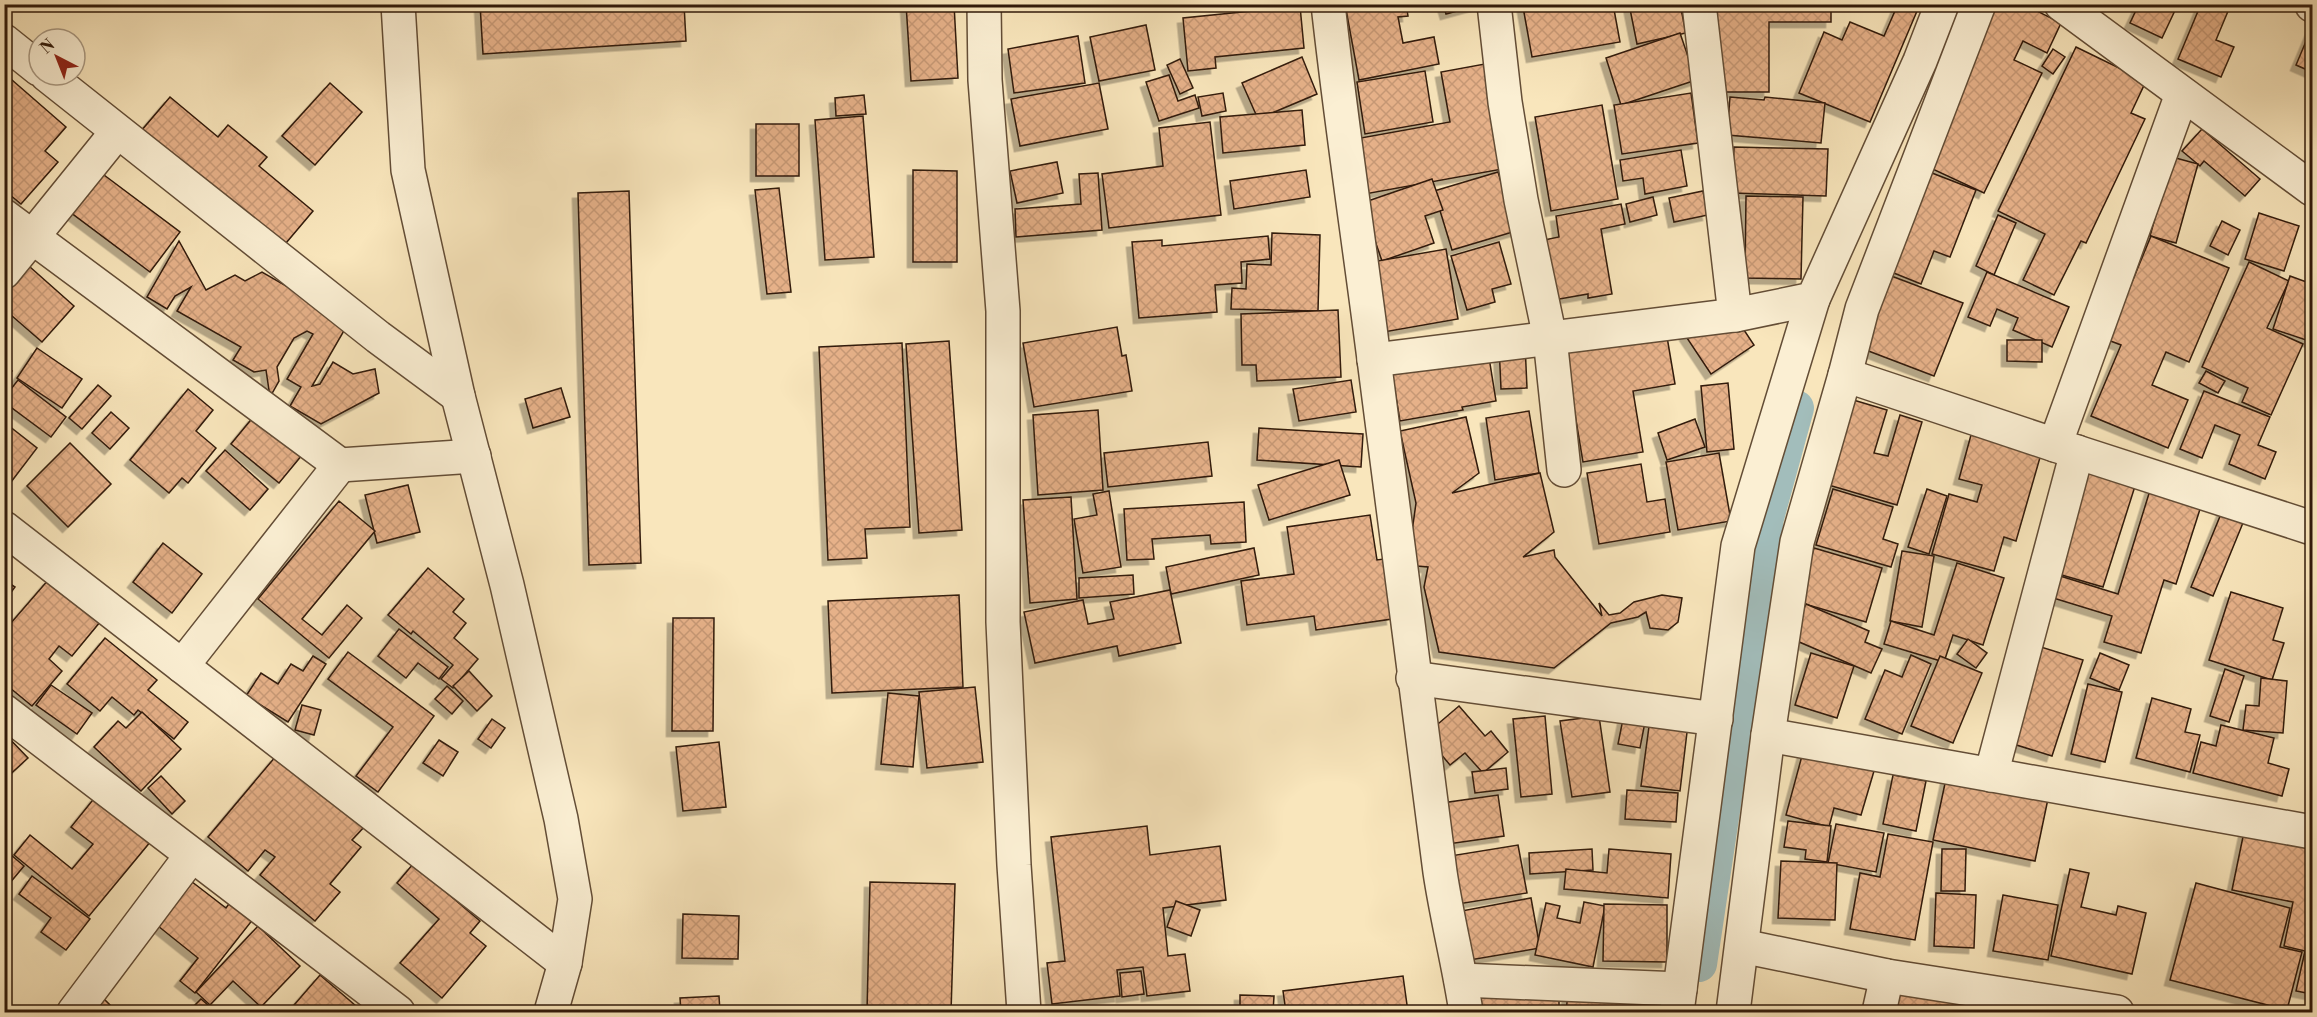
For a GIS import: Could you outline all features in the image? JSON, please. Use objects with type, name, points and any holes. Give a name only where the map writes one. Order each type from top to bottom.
[{"type":"street","points":[[398,4],[408,170],[458,396],[507,585],[561,819],[574,899],[565,963],[550,1012]]},
{"type":"street","points":[[984,4],[985,80],[1003,311],[1004,622],[1014,865],[1024,1012]]},
{"type":"street","points":[[1328,4],[1413,678],[1446,914],[1466,1012]]},
{"type":"street","points":[[1494,4],[1505,102],[1521,200],[1550,338],[1564,470]]},
{"type":"street","points":[[1699,4],[1735,315]]},
{"type":"street","points":[[1461,980],[1678,1001],[1738,546],[1813,299],[1920,61],[1942,4]]},
{"type":"street","points":[[1733,1012],[1768,735],[1797,542],[1862,309],[1979,4]]},
{"type":"street","points":[[2061,4],[2313,189]]},
{"type":"street","points":[[4,41],[27,59]]},
{"type":"street","points":[[62,87],[368,329],[458,396]]},
{"type":"street","points":[[1991,775],[2066,449],[2182,94]]},
{"type":"street","points":[[4,272],[117,132]]},
{"type":"street","points":[[4,216],[340,465],[474,456]]},
{"type":"street","points":[[1374,360],[1735,315],[1813,299]]},
{"type":"street","points":[[1845,375],[2313,528]]},
{"type":"street","points":[[182,666],[340,465]]},
{"type":"street","points":[[4,528],[565,963]]},
{"type":"street","points":[[1413,678],[1716,719]]},
{"type":"street","points":[[4,711],[398,1012]]},
{"type":"street","points":[[1768,735],[2313,832]]},
{"type":"street","points":[[74,1012],[191,856]]},
{"type":"street","points":[[1742,946],[1887,976],[2117,1012]]},
{"type":"street","points":[[1879,1012],[1887,976]]},
{"type":"building","points":[[480,4],[684,4],[686,41],[483,54]]},
{"type":"building","points":[[906,4],[954,4],[958,78],[911,81]]},
{"type":"building","points":[[1345,4],[1406,4],[1408,16],[1398,17],[1403,43],[1434,37],[1439,64],[1359,80]]},
{"type":"building","points":[[1443,4],[1479,4],[1479,5],[1446,14]]},
{"type":"building","points":[[1534,4],[1613,4],[1620,42],[1532,57],[1523,7]]},
{"type":"building","points":[[1629,4],[1680,4],[1686,33],[1637,44]]},
{"type":"building","points":[[1716,4],[1762,4],[1762,9],[1777,10],[1777,4],[1831,4],[1831,22],[1769,22],[1769,92],[1716,92]]},
{"type":"building","points":[[1898,4],[1920,4],[1870,122],[1799,93],[1824,32],[1842,40],[1850,22],[1884,36]]},
{"type":"building","points":[[1985,4],[2023,4],[2061,23],[2047,53],[2023,41],[2014,60],[2042,73],[1984,193],[1911,159]]},
{"type":"building","points":[[2139,4],[2178,4],[2162,38],[2130,23]]},
{"type":"building","points":[[2201,4],[2231,4],[2216,40],[2234,47],[2221,77],[2178,59]]},
{"type":"building","points":[[1300,6],[1304,48],[1215,57],[1216,68],[1188,71],[1183,18]]},
{"type":"building","points":[[1146,25],[1155,70],[1099,81],[1090,37]]},
{"type":"building","points":[[2312,27],[2312,72],[2296,65]]},
{"type":"building","points":[[1680,33],[1696,80],[1621,105],[1606,58]]},
{"type":"building","points":[[1078,36],[1085,83],[1014,93],[1008,49]]},
{"type":"building","points":[[2076,47],[2146,81],[2131,113],[2145,119],[2086,243],[2081,241],[2054,295],[2023,280],[2045,234],[1998,211]]},
{"type":"building","points":[[2053,49],[2065,57],[2053,74],[2042,66]]},
{"type":"building","points":[[1302,57],[1317,94],[1258,119],[1242,83]]},
{"type":"building","points":[[1180,59],[1193,88],[1180,94],[1167,65]]},
{"type":"building","points":[[1490,63],[1508,168],[1365,194],[1355,139],[1450,122],[1441,72]]},
{"type":"building","points":[[1425,71],[1433,122],[1365,134],[1357,82]]},
{"type":"building","points":[[4,73],[66,127],[45,151],[58,162],[21,204],[4,190]]},
{"type":"building","points":[[1169,75],[1178,101],[1195,95],[1199,108],[1159,121],[1146,82]]},
{"type":"building","points":[[330,83],[362,112],[315,165],[282,136]]},
{"type":"building","points":[[1099,83],[1108,129],[1020,146],[1011,99]]},
{"type":"building","points":[[1223,93],[1226,111],[1202,116],[1198,97]]},
{"type":"building","points":[[1691,93],[1698,143],[1622,154],[1614,105]]},
{"type":"building","points":[[864,95],[866,114],[836,116],[835,98]]},
{"type":"building","points":[[170,97],[218,137],[228,125],[267,157],[259,166],[313,211],[281,249],[141,131]]},
{"type":"building","points":[[1730,97],[1764,100],[1765,97],[1825,103],[1821,143],[1727,135]]},
{"type":"building","points":[[1602,105],[1618,199],[1551,211],[1535,117]]},
{"type":"building","points":[[1302,110],[1305,145],[1223,153],[1220,117]]},
{"type":"building","points":[[863,116],[874,257],[825,260],[815,120]]},
{"type":"building","points":[[1210,122],[1221,215],[1109,228],[1102,174],[1163,166],[1159,128]]},
{"type":"building","points":[[756,124],[799,124],[799,176],[756,176]]},
{"type":"building","points":[[2202,129],[2260,179],[2245,196],[2204,161],[2200,166],[2182,151]]},
{"type":"building","points":[[1734,147],[1828,149],[1826,196],[1732,193]]},
{"type":"building","points":[[1681,150],[1687,186],[1645,194],[1643,178],[1623,181],[1620,160]]},
{"type":"building","points":[[2172,157],[2198,164],[2176,243],[2150,236]]},
{"type":"building","points":[[1057,162],[1063,193],[1017,203],[1010,171]]},
{"type":"building","points":[[92,166],[180,232],[150,272],[62,206]]},
{"type":"building","points":[[1919,168],[1976,190],[1950,257],[1934,251],[1921,284],[1879,267]]},
{"type":"building","points":[[913,170],[957,171],[957,262],[913,262]]},
{"type":"building","points":[[1306,170],[1310,197],[1234,209],[1230,181]]},
{"type":"building","points":[[1498,172],[1516,231],[1452,250],[1434,191]]},
{"type":"building","points":[[1098,173],[1102,230],[1016,237],[1015,209],[1081,204],[1079,174]]},
{"type":"building","points":[[1432,179],[1443,210],[1425,216],[1434,243],[1382,261],[1362,203]]},
{"type":"building","points":[[779,188],[791,292],[767,294],[755,190]]},
{"type":"building","points":[[629,191],[641,563],[589,565],[578,193]]},
{"type":"building","points":[[1703,191],[1708,215],[1674,222],[1669,198]]},
{"type":"building","points":[[1746,196],[1803,197],[1801,279],[1745,278]]},
{"type":"building","points":[[1653,197],[1657,215],[1630,222],[1626,204]]},
{"type":"building","points":[[1621,204],[1625,224],[1601,229],[1612,294],[1588,298],[1588,294],[1554,300],[1544,240],[1559,237],[1556,216]]},
{"type":"building","points":[[2259,213],[2299,226],[2284,271],[2245,259]]},
{"type":"building","points":[[1998,215],[2016,223],[1994,275],[1976,266]]},
{"type":"building","points":[[2222,221],[2240,230],[2228,255],[2210,246]]},
{"type":"building","points":[[1272,233],[1320,235],[1318,311],[1231,309],[1232,288],[1246,289],[1247,264],[1271,265]]},
{"type":"building","points":[[1268,236],[1270,259],[1241,262],[1242,283],[1215,285],[1217,312],[1139,318],[1132,242],[1162,240],[1162,246]]},
{"type":"building","points":[[2151,236],[2229,268],[2189,362],[2166,352],[2152,385],[2188,400],[2168,448],[2091,416],[2121,345],[2108,340]]},
{"type":"building","points":[[179,241],[206,290],[235,275],[245,281],[262,272],[349,322],[312,386],[320,384],[333,362],[353,374],[375,369],[379,393],[321,424],[290,406],[301,387],[287,379],[313,334],[307,331],[294,338],[277,367],[279,381],[270,397],[266,370],[254,372],[233,360],[241,347],[177,311],[191,287],[175,296],[167,309],[147,297]]},
{"type":"building","points":[[1499,242],[1511,284],[1492,289],[1495,302],[1467,310],[1451,256]]},
{"type":"building","points":[[1446,249],[1458,319],[1384,332],[1372,262]]},
{"type":"building","points":[[21,259],[74,306],[42,342],[4,309],[4,277]]},
{"type":"building","points":[[2249,262],[2289,281],[2267,328],[2303,344],[2271,415],[2242,402],[2248,388],[2202,367]]},
{"type":"building","points":[[1987,272],[2069,307],[2052,347],[2013,330],[2018,318],[1997,309],[1990,326],[1968,317]]},
{"type":"building","points":[[1886,274],[1963,303],[1934,376],[1858,347]]},
{"type":"building","points":[[2290,276],[2312,284],[2312,342],[2273,329]]},
{"type":"building","points":[[1728,306],[1754,345],[1711,374],[1685,335]]},
{"type":"building","points":[[1338,310],[1341,377],[1257,381],[1256,365],[1242,365],[1241,314]]},
{"type":"building","points":[[1665,325],[1675,384],[1633,391],[1643,452],[1583,462],[1563,342]]},
{"type":"building","points":[[1117,327],[1122,356],[1126,355],[1132,391],[1034,407],[1023,343]]},
{"type":"building","points":[[2007,340],[2042,340],[2042,362],[2007,361]]},
{"type":"building","points":[[949,341],[962,530],[919,533],[906,344]]},
{"type":"building","points":[[902,343],[910,527],[865,529],[867,558],[828,560],[819,347]]},
{"type":"building","points":[[1525,344],[1527,388],[1501,389],[1499,345]]},
{"type":"building","points":[[1487,345],[1496,401],[1462,407],[1463,410],[1400,421],[1390,361]]},
{"type":"building","points":[[37,348],[82,379],[62,408],[17,378]]},
{"type":"building","points":[[4,366],[12,371],[4,382]]},
{"type":"building","points":[[2206,371],[2225,381],[2218,393],[2199,383]]},
{"type":"building","points":[[18,380],[66,417],[51,437],[4,402],[4,398]]},
{"type":"building","points":[[1351,380],[1356,412],[1299,421],[1293,389]]},
{"type":"building","points":[[1728,383],[1734,449],[1707,452],[1701,386]]},
{"type":"building","points":[[98,385],[111,396],[82,429],[69,418]]},
{"type":"building","points":[[561,388],[570,417],[533,428],[525,399]]},
{"type":"building","points":[[188,389],[213,410],[196,431],[216,448],[188,483],[182,478],[169,493],[130,460]]},
{"type":"building","points":[[2204,391],[2270,417],[2258,445],[2276,452],[2265,479],[2229,464],[2240,435],[2215,425],[2202,458],[2180,449]]},
{"type":"building","points":[[1850,399],[1887,410],[1874,453],[1888,456],[1900,415],[1922,422],[1897,505],[1825,484]]},
{"type":"building","points":[[1098,410],[1103,490],[1038,495],[1033,415]]},
{"type":"building","points":[[1529,411],[1539,473],[1495,480],[1486,418]]},
{"type":"building","points":[[111,412],[129,428],[110,449],[92,433]]},
{"type":"building","points":[[254,416],[302,455],[279,483],[231,444]]},
{"type":"building","points":[[1466,417],[1479,473],[1452,493],[1540,473],[1554,532],[1523,557],[1554,550],[1555,557],[1602,616],[1599,603],[1609,615],[1620,613],[1634,602],[1662,595],[1682,598],[1678,622],[1668,630],[1650,628],[1646,612],[1638,617],[1611,623],[1554,668],[1439,652],[1424,587],[1428,567],[1417,566],[1411,539],[1416,503],[1400,431]]},
{"type":"building","points":[[1695,419],[1705,447],[1667,460],[1658,433]]},
{"type":"building","points":[[4,422],[37,448],[8,486],[4,484]]},
{"type":"building","points":[[1259,428],[1363,434],[1361,467],[1257,460]]},
{"type":"building","points":[[1971,435],[2041,454],[2016,541],[2004,537],[1994,571],[1932,554],[1949,494],[1977,502],[1982,485],[1959,479]]},
{"type":"building","points":[[1208,442],[1212,476],[1108,487],[1104,453]]},
{"type":"building","points":[[70,443],[111,484],[68,527],[27,486]]},
{"type":"building","points":[[225,450],[268,489],[250,510],[206,471]]},
{"type":"building","points":[[1719,453],[1731,521],[1678,530],[1666,462]]},
{"type":"building","points":[[1339,460],[1350,495],[1269,520],[1258,485]]},
{"type":"building","points":[[1641,464],[1647,502],[1665,499],[1670,532],[1599,544],[1587,473]]},
{"type":"building","points":[[2079,466],[2136,483],[2103,587],[2048,571]]},
{"type":"building","points":[[408,485],[420,532],[377,543],[365,495]]},
{"type":"building","points":[[2151,487],[2202,503],[2176,584],[2164,580],[2141,653],[2104,642],[2112,616],[2050,597],[2057,575],[2118,594]]},
{"type":"building","points":[[1833,489],[1893,507],[1883,539],[1898,544],[1891,567],[1816,545]]},
{"type":"building","points":[[1927,489],[1947,496],[1929,554],[1908,547]]},
{"type":"building","points":[[1109,491],[1121,567],[1083,573],[1074,519],[1097,515],[1093,494]]},
{"type":"building","points":[[1071,497],[1077,599],[1030,603],[1023,500]]},
{"type":"building","points":[[339,501],[375,531],[302,619],[322,635],[347,605],[362,618],[329,658],[258,599]]},
{"type":"building","points":[[1244,502],[1246,542],[1211,544],[1210,535],[1152,539],[1154,559],[1127,560],[1124,509]]},
{"type":"building","points":[[2223,509],[2245,518],[2213,596],[2191,587]]},
{"type":"building","points":[[1370,515],[1377,560],[1384,559],[1392,619],[1316,630],[1314,616],[1247,625],[1241,581],[1294,574],[1287,527]]},
{"type":"building","points":[[163,543],[202,574],[172,613],[133,582]]},
{"type":"building","points":[[1254,548],[1259,575],[1171,594],[1166,567]]},
{"type":"building","points":[[1814,548],[1882,568],[1866,622],[1798,602]]},
{"type":"building","points":[[1902,551],[1934,556],[1922,627],[1890,621]]},
{"type":"building","points":[[1957,563],[2004,578],[1983,645],[1953,635],[1944,662],[1884,644],[1891,621],[1934,635]]},
{"type":"building","points":[[428,568],[464,599],[453,612],[466,623],[454,638],[478,659],[453,688],[441,679],[453,665],[413,631],[411,634],[388,615]]},
{"type":"building","points":[[1133,575],[1134,594],[1079,598],[1079,578]]},
{"type":"building","points":[[49,579],[100,622],[72,656],[59,646],[49,659],[62,671],[32,706],[4,683],[4,631]]},
{"type":"building","points":[[4,580],[15,587],[4,602]]},
{"type":"building","points":[[1170,590],[1181,643],[1119,656],[1117,646],[1035,663],[1024,612],[1083,600],[1088,624],[1114,619],[1110,602]]},
{"type":"building","points":[[2231,592],[2283,608],[2273,640],[2284,643],[2272,680],[2209,660]]},
{"type":"building","points":[[959,595],[963,687],[832,693],[828,601]]},
{"type":"building","points":[[1806,604],[1869,631],[1865,642],[1882,649],[1871,673],[1790,638]]},
{"type":"building","points":[[673,618],[714,618],[713,731],[672,731]]},
{"type":"building","points":[[399,629],[448,667],[439,679],[418,663],[406,678],[378,656]]},
{"type":"building","points":[[105,638],[157,680],[148,690],[188,722],[174,739],[138,710],[134,715],[112,697],[100,711],[67,684]]},
{"type":"building","points":[[1968,639],[1987,653],[1976,668],[1957,654]]},
{"type":"building","points":[[2028,643],[2083,660],[2052,756],[1997,739]]},
{"type":"building","points":[[348,652],[434,716],[378,792],[356,776],[393,727],[328,679]]},
{"type":"building","points":[[1811,653],[1854,666],[1837,718],[1795,705]]},
{"type":"building","points":[[2100,653],[2129,665],[2119,690],[2090,678]]},
{"type":"building","points":[[1911,655],[1931,664],[1902,734],[1865,719],[1885,670],[1902,677]]},
{"type":"building","points":[[313,656],[326,664],[288,722],[246,696],[261,673],[278,684],[291,664],[303,671]]},
{"type":"building","points":[[1940,656],[1982,673],[1953,743],[1911,726]]},
{"type":"building","points":[[2225,669],[2244,676],[2229,722],[2210,716]]},
{"type":"building","points":[[469,671],[492,696],[477,711],[453,686]]},
{"type":"building","points":[[2261,678],[2287,681],[2283,733],[2243,730],[2246,705],[2259,706]]},
{"type":"building","points":[[2088,684],[2122,692],[2105,762],[2071,754]]},
{"type":"building","points":[[51,685],[92,713],[77,734],[36,705]]},
{"type":"building","points":[[447,686],[463,701],[452,714],[435,699]]},
{"type":"building","points":[[975,687],[983,762],[927,768],[919,692]]},
{"type":"building","points":[[888,693],[919,696],[913,767],[881,764]]},
{"type":"building","points":[[2152,698],[2191,709],[2185,732],[2200,735],[2190,772],[2136,758]]},
{"type":"building","points":[[302,705],[321,710],[314,735],[295,730]]},
{"type":"building","points":[[1459,706],[1485,736],[1491,731],[1508,752],[1483,773],[1465,753],[1450,765],[1425,735]]},
{"type":"building","points":[[142,712],[181,749],[141,791],[94,747],[118,721],[126,728]]},
{"type":"building","points":[[1624,714],[1646,717],[1640,748],[1618,744]]},
{"type":"building","points":[[1545,716],[1552,794],[1521,797],[1513,719]]},
{"type":"building","points":[[1599,716],[1610,792],[1572,797],[1560,721]]},
{"type":"building","points":[[492,719],[505,728],[491,748],[478,739]]},
{"type":"building","points":[[1650,719],[1688,724],[1680,791],[1641,786]]},
{"type":"building","points":[[2221,725],[2274,738],[2268,763],[2289,769],[2282,796],[2193,773],[2201,742],[2216,746]]},
{"type":"building","points":[[4,733],[28,758],[4,780]]},
{"type":"building","points":[[439,740],[458,752],[443,776],[423,763]]},
{"type":"building","points":[[719,742],[726,807],[683,811],[676,747]]},
{"type":"building","points":[[1803,752],[1874,771],[1861,815],[1834,808],[1829,827],[1786,815]]},
{"type":"building","points":[[276,756],[365,826],[352,840],[361,847],[330,884],[340,892],[315,921],[260,875],[275,857],[265,850],[248,871],[208,837]]},
{"type":"building","points":[[1506,768],[1508,789],[1475,793],[1472,772]]},
{"type":"building","points":[[1947,774],[2049,794],[2035,861],[1933,840]]},
{"type":"building","points":[[1893,775],[1926,781],[1916,831],[1883,824]]},
{"type":"building","points":[[161,776],[185,801],[172,814],[148,788]]},
{"type":"building","points":[[1627,790],[1678,793],[1676,822],[1625,819]]},
{"type":"building","points":[[1498,795],[1504,836],[1448,844],[1442,803]]},
{"type":"building","points":[[96,796],[151,841],[89,916],[14,855],[30,835],[72,869],[93,844],[71,827]]},
{"type":"building","points":[[1788,821],[1831,826],[1827,862],[1805,859],[1806,850],[1784,847]]},
{"type":"building","points":[[1836,824],[1884,833],[1876,872],[1828,863]]},
{"type":"building","points":[[1147,826],[1150,855],[1220,846],[1226,900],[1163,908],[1168,956],[1185,954],[1190,991],[1147,996],[1143,967],[1117,970],[1120,996],[1052,1004],[1047,963],[1065,961],[1051,837]]},
{"type":"building","points":[[2245,827],[2312,841],[2312,994],[2296,991],[2305,951],[2284,946],[2293,902],[2232,890]]},
{"type":"building","points":[[1888,834],[1933,842],[1915,940],[1850,929],[1860,873],[1880,877]]},
{"type":"building","points":[[1518,845],[1527,893],[1458,904],[1450,856]]},
{"type":"building","points":[[4,849],[24,866],[4,890]]},
{"type":"building","points":[[1592,849],[1593,870],[1530,874],[1529,853]]},
{"type":"building","points":[[1609,849],[1671,854],[1668,898],[1564,889],[1566,869],[1607,873]]},
{"type":"building","points":[[1942,849],[1966,849],[1965,891],[1941,891]]},
{"type":"building","points":[[1781,861],[1837,863],[1835,920],[1778,918]]},
{"type":"building","points":[[413,864],[480,921],[470,933],[486,946],[442,998],[400,963],[439,919],[397,883]]},
{"type":"building","points":[[2070,869],[2089,873],[2081,907],[2116,915],[2118,906],[2146,913],[2132,974],[2051,956]]},
{"type":"building","points":[[32,876],[90,919],[66,950],[41,932],[51,918],[19,894]]},
{"type":"building","points":[[187,878],[226,908],[231,901],[254,918],[195,993],[180,981],[198,958],[153,922]]},
{"type":"building","points":[[870,882],[955,884],[951,1012],[867,1012]]},
{"type":"building","points":[[2196,883],[2290,908],[2280,947],[2302,952],[2287,1010],[2170,980]]},
{"type":"building","points":[[1936,893],[1976,895],[1974,948],[1934,946]]},
{"type":"building","points":[[4,895],[11,901],[4,909]]},
{"type":"building","points":[[2003,895],[2058,905],[2048,960],[1993,951]]},
{"type":"building","points":[[1531,898],[1540,948],[1464,961],[1456,912]]},
{"type":"building","points":[[1176,901],[1200,910],[1191,936],[1167,927]]},
{"type":"building","points":[[1584,902],[1605,906],[1593,967],[1535,955],[1546,903],[1560,906],[1557,918],[1580,923]]},
{"type":"building","points":[[1604,904],[1667,905],[1667,962],[1603,961]]},
{"type":"building","points":[[683,914],[739,916],[738,959],[682,958]]},
{"type":"building","points":[[258,926],[300,966],[261,1007],[233,981],[210,1005],[196,992]]},
{"type":"building","points":[[1141,971],[1144,994],[1122,997],[1120,973]]},
{"type":"building","points":[[320,975],[363,1012],[288,1012]]},
{"type":"building","points":[[1403,976],[1408,1012],[1286,1012],[1283,991]]},
{"type":"building","points":[[1569,983],[1644,990],[1642,1012],[1566,1012]]},
{"type":"building","points":[[1481,985],[1559,985],[1559,1012],[1480,1012]]},
{"type":"building","points":[[97,992],[115,1010],[112,1012],[75,1012]]},
{"type":"building","points":[[1890,993],[1977,1002],[1976,1012],[1888,1012]]},
{"type":"building","points":[[1240,995],[1274,996],[1273,1012],[1240,1012]]},
{"type":"building","points":[[719,996],[720,1012],[681,1012],[680,998]]},
{"type":"building","points":[[201,999],[216,1012],[188,1012]]},
{"type":"waterway","points":[[1699,964],[1766,518],[1796,408]]}]
